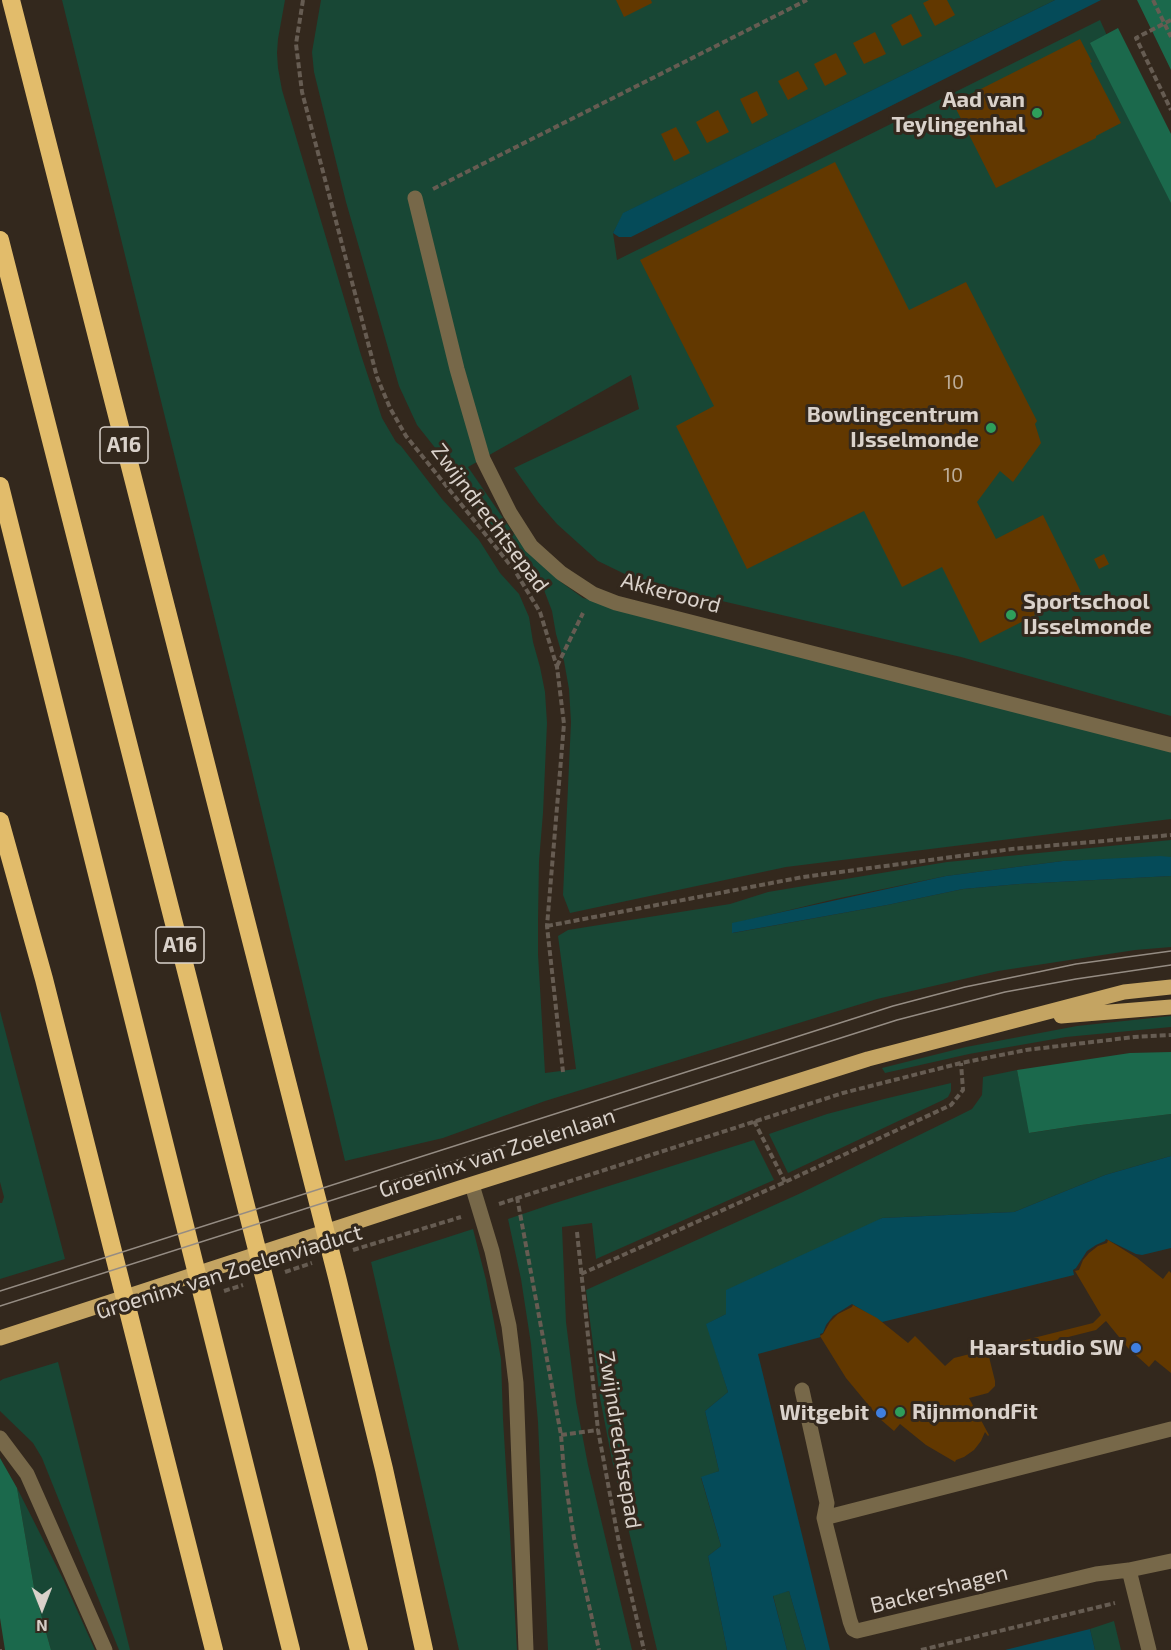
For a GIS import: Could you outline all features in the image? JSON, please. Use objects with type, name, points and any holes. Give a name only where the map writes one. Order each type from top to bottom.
[{"type":"highway","name":"A16","points":[[10,0],[334,1266],[384,1469],[424,1650]]},
{"type":"highway","name":"A16","points":[[0,240],[359,1650]]},
{"type":"highway","points":[[0,486],[291,1650]]},
{"type":"highway","points":[[0,530],[21,572]]},
{"type":"highway","points":[[0,821],[47,991],[214,1650]]},
{"type":"main road","name":"Groeninx van Zoelenlaan","points":[[0,1338],[867,1059],[1124,992],[1171,987]]},
{"type":"main road","name":"Groeninx van Zoelenlaan","points":[[1010,1021],[1171,1007]]},
{"type":"street","name":"Akkeroord","points":[[415,198],[457,369],[483,459],[510,513],[531,546],[561,573],[593,594],[616,603],[1171,745]]},
{"type":"street","points":[[466,1187],[473,1212],[492,1251],[509,1326],[516,1383],[526,1650]]},
{"type":"street","name":"Backershagen","points":[[802,1389],[828,1503],[824,1518],[853,1629],[857,1631],[1096,1574],[1171,1561]]},
{"type":"street","points":[[824,1518],[1171,1429]]},
{"type":"street","points":[[0,1438],[27,1474],[105,1650]]},
{"type":"street","points":[[1129,1570],[1149,1650]]},
{"type":"path","name":"Zwijndrechtsepad","points":[[303,0],[296,44],[302,92],[381,387],[406,436],[515,571],[540,612],[557,666],[564,724],[547,926],[563,1072]]},
{"type":"path","points":[[415,198],[807,0]]},
{"type":"path","points":[[1153,0],[1171,37]]},
{"type":"path","points":[[1171,20],[1136,38],[1171,110]]},
{"type":"path","points":[[557,666],[593,594]]},
{"type":"path","points":[[547,926],[803,877],[1012,849],[1171,835]]},
{"type":"path","points":[[473,1212],[843,1093],[961,1063],[1026,1050],[1134,1037],[1171,1035]]},
{"type":"path","points":[[581,1274],[951,1105],[963,1090],[961,1063]]},
{"type":"path","points":[[754,1121],[784,1182]]},
{"type":"path","points":[[517,1197],[561,1435],[574,1538],[599,1650]]},
{"type":"path","name":"Groeninx van Zoelenviaduct","points":[[342,1254],[473,1212]]},
{"type":"path","name":"Zwijndrechtsepad","points":[[577,1232],[598,1430],[619,1544],[644,1650]]},
{"type":"path","name":"Groeninx van Zoelenviaduct","points":[[285,1272],[319,1261]]},
{"type":"path","name":"Groeninx van Zoelenviaduct","points":[[217,1293],[251,1282]]},
{"type":"path","points":[[561,1435],[598,1430]]},
{"type":"path","points":[[921,1650],[1135,1598]]},
{"type":"green space","points":[[62,0],[285,0],[277,53],[282,90],[382,418],[396,442],[479,540],[500,573],[519,594],[529,617],[545,692],[547,723],[538,920],[545,1073],[576,1069],[558,936],[568,930],[730,904],[768,892],[947,862],[1171,840],[1171,857],[1063,861],[946,876],[835,899],[732,924],[733,933],[963,889],[1171,876],[1171,947],[1135,950],[998,971],[877,999],[545,1101],[443,1138],[345,1161],[243,733]]},
{"type":"green space","points":[[321,0],[1055,0],[624,213],[613,233],[617,260],[1100,20],[1171,177],[1171,716],[961,657],[658,586],[635,579],[598,561],[557,524],[514,468],[639,409],[631,375],[468,467],[512,531],[539,562],[583,598],[1171,741],[1171,819],[786,867],[570,913],[563,895],[571,722],[569,689],[552,611],[544,590],[523,560],[474,505],[444,459],[417,425],[399,386],[346,202],[314,72],[312,52]]},
{"type":"green space","points":[[1137,0],[1171,0],[1171,70]]},
{"type":"green space","points":[[1118,28],[1171,134],[1171,203],[1090,43]]},
{"type":"green space","points":[[0,1011],[65,1259],[0,1279],[0,1203],[4,1197],[0,1182]]},
{"type":"green space","points":[[1171,1016],[1171,1027],[1066,1037],[969,1054],[885,1073],[882,1068],[966,1047],[1077,1026]]},
{"type":"green space","points":[[1171,1052],[1171,1114],[1029,1133],[1017,1070],[1130,1053]]},
{"type":"green space","points":[[1017,1070],[1030,1133],[1171,1114],[1171,1156],[1105,1175],[1014,1212],[882,1218],[707,1324],[728,1392],[705,1411],[719,1471],[701,1478],[721,1546],[708,1556],[727,1650],[657,1650],[612,1460],[600,1398],[586,1290],[801,1193],[972,1109],[982,1095],[983,1077]]},
{"type":"green space","points":[[951,1083],[951,1091],[943,1100],[788,1173],[769,1134],[827,1114]]},
{"type":"green space","points":[[754,1140],[774,1180],[596,1259],[592,1223],[562,1227],[566,1322],[576,1402],[588,1465],[632,1650],[548,1650],[538,1422],[531,1344],[521,1279],[508,1219]]},
{"type":"green space","points":[[473,1229],[486,1280],[501,1359],[517,1650],[459,1650],[371,1262]]},
{"type":"green space","points":[[58,1362],[130,1650],[119,1650],[42,1458],[33,1443],[0,1411],[0,1381]]},
{"type":"green space","points":[[0,1458],[17,1488],[35,1593],[51,1650],[5,1650],[0,1618]]},
{"type":"green space","points":[[17,1488],[64,1581],[95,1650],[51,1650],[35,1593]]},
{"type":"green space","points":[[789,1591],[806,1650],[787,1650],[773,1595]]},
{"type":"green space","points":[[1114,1621],[1121,1650],[1095,1650],[1090,1629]]},
{"type":"water","points":[[1055,0],[1101,0],[631,237],[619,237],[613,233],[623,213]]},
{"type":"water","points":[[1171,857],[1171,876],[963,889],[732,933],[732,923],[946,876],[1063,861]]},
{"type":"water","points":[[1171,1156],[1171,1248],[1142,1255],[1106,1239],[1087,1251],[1073,1270],[1074,1275],[882,1322],[852,1304],[833,1316],[823,1333],[820,1334],[821,1337],[758,1354],[830,1650],[806,1650],[789,1591],[773,1596],[787,1650],[727,1650],[708,1556],[721,1546],[701,1477],[719,1471],[705,1411],[728,1392],[706,1324],[726,1314],[726,1290],[882,1218],[1014,1212],[1105,1175]]},
{"type":"water","points":[[1090,1629],[1095,1650],[1005,1650]]},
{"type":"building","points":[[616,0],[651,0],[652,3],[624,17]]},
{"type":"building","points":[[929,0],[947,0],[955,15],[935,26],[923,3]]},
{"type":"building","points":[[911,14],[922,36],[902,46],[891,25]]},
{"type":"building","points":[[875,32],[886,54],[864,64],[853,43]]},
{"type":"building","name":"Aad van Teylingenhal","points":[[1080,39],[1121,123],[996,188],[953,103]]},
{"type":"building","points":[[836,53],[847,74],[825,86],[814,64]]},
{"type":"building","points":[[798,71],[808,89],[788,100],[778,81]]},
{"type":"building","points":[[757,91],[768,115],[752,124],[740,99]]},
{"type":"building","points":[[718,110],[729,132],[707,143],[696,122]]},
{"type":"building","points":[[676,127],[690,153],[674,161],[661,134]]},
{"type":"building","points":[[835,162],[909,310],[966,282],[1037,421],[1035,424],[1041,443],[1013,482],[1000,471],[977,502],[996,539],[1043,515],[1081,592],[980,643],[942,567],[902,587],[864,511],[747,569],[676,426],[714,406],[640,260]]},
{"type":"building","points":[[1104,554],[1109,564],[1099,569],[1094,559]]},
{"type":"building","points":[[1108,1240],[1137,1258],[1163,1279],[1169,1271],[1171,1273],[1171,1373],[1155,1360],[1149,1367],[1128,1348],[1106,1321],[1096,1330],[989,1357],[995,1386],[988,1393],[969,1398],[989,1435],[985,1432],[974,1450],[955,1462],[926,1445],[900,1424],[894,1431],[880,1419],[846,1378],[820,1336],[838,1314],[853,1305],[877,1318],[908,1343],[915,1336],[945,1366],[954,1358],[1093,1323],[1101,1315],[1075,1271],[1079,1270],[1089,1253],[1107,1243]]},
{"type":"tram line","points":[[0,1291],[893,1006],[965,987],[1076,964],[1171,951]]},
{"type":"tram line","points":[[0,1306],[897,1020],[1005,992],[1171,965]]},
{"type":"place","name":"Aad van Teylingenhal","points":[[1037,113]]},
{"type":"place","name":"Bowlingcentrum IJsselmonde","points":[[991,428]]},
{"type":"place","name":"Sportschool IJsselmonde","points":[[1011,615]]},
{"type":"place","name":"Haarstudio SW","points":[[1136,1348]]},
{"type":"place","name":"RijnmondFit","points":[[900,1412]]},
{"type":"place","name":"Witgebit","points":[[881,1413]]}]
